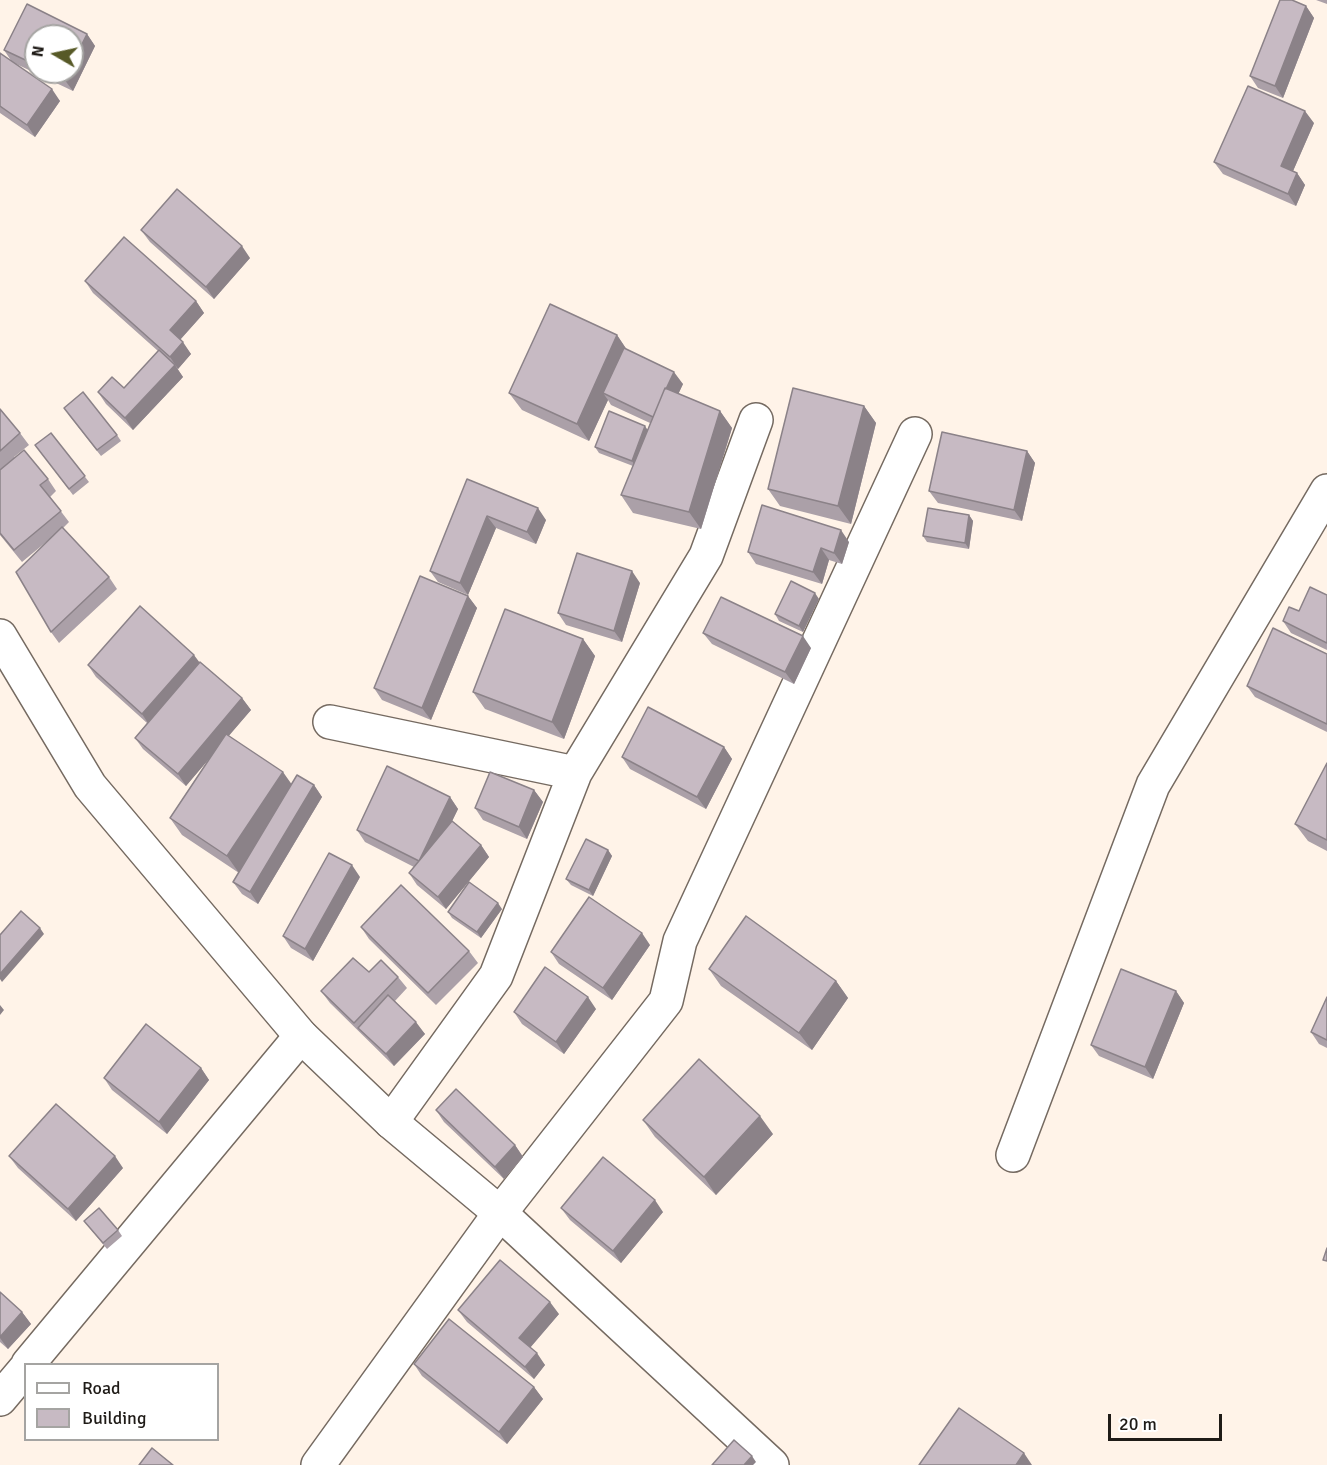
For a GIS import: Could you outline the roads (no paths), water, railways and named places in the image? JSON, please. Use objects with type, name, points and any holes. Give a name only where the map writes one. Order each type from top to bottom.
[{"type":"street","points":[[391,1122],[496,976],[575,773],[706,556],[756,420]]},
{"type":"street","points":[[318,1465],[500,1213],[666,1001],[680,941],[915,434]]},
{"type":"street","points":[[1013,1155],[1153,785],[1327,492]]},
{"type":"street","points":[[0,636],[90,786],[302,1036],[391,1122],[500,1213],[772,1465]]},
{"type":"street","points":[[330,722],[575,773]]},
{"type":"street","points":[[30,1363],[302,1036]]},
{"type":"street","points":[[0,1399],[24,1370]]}]
